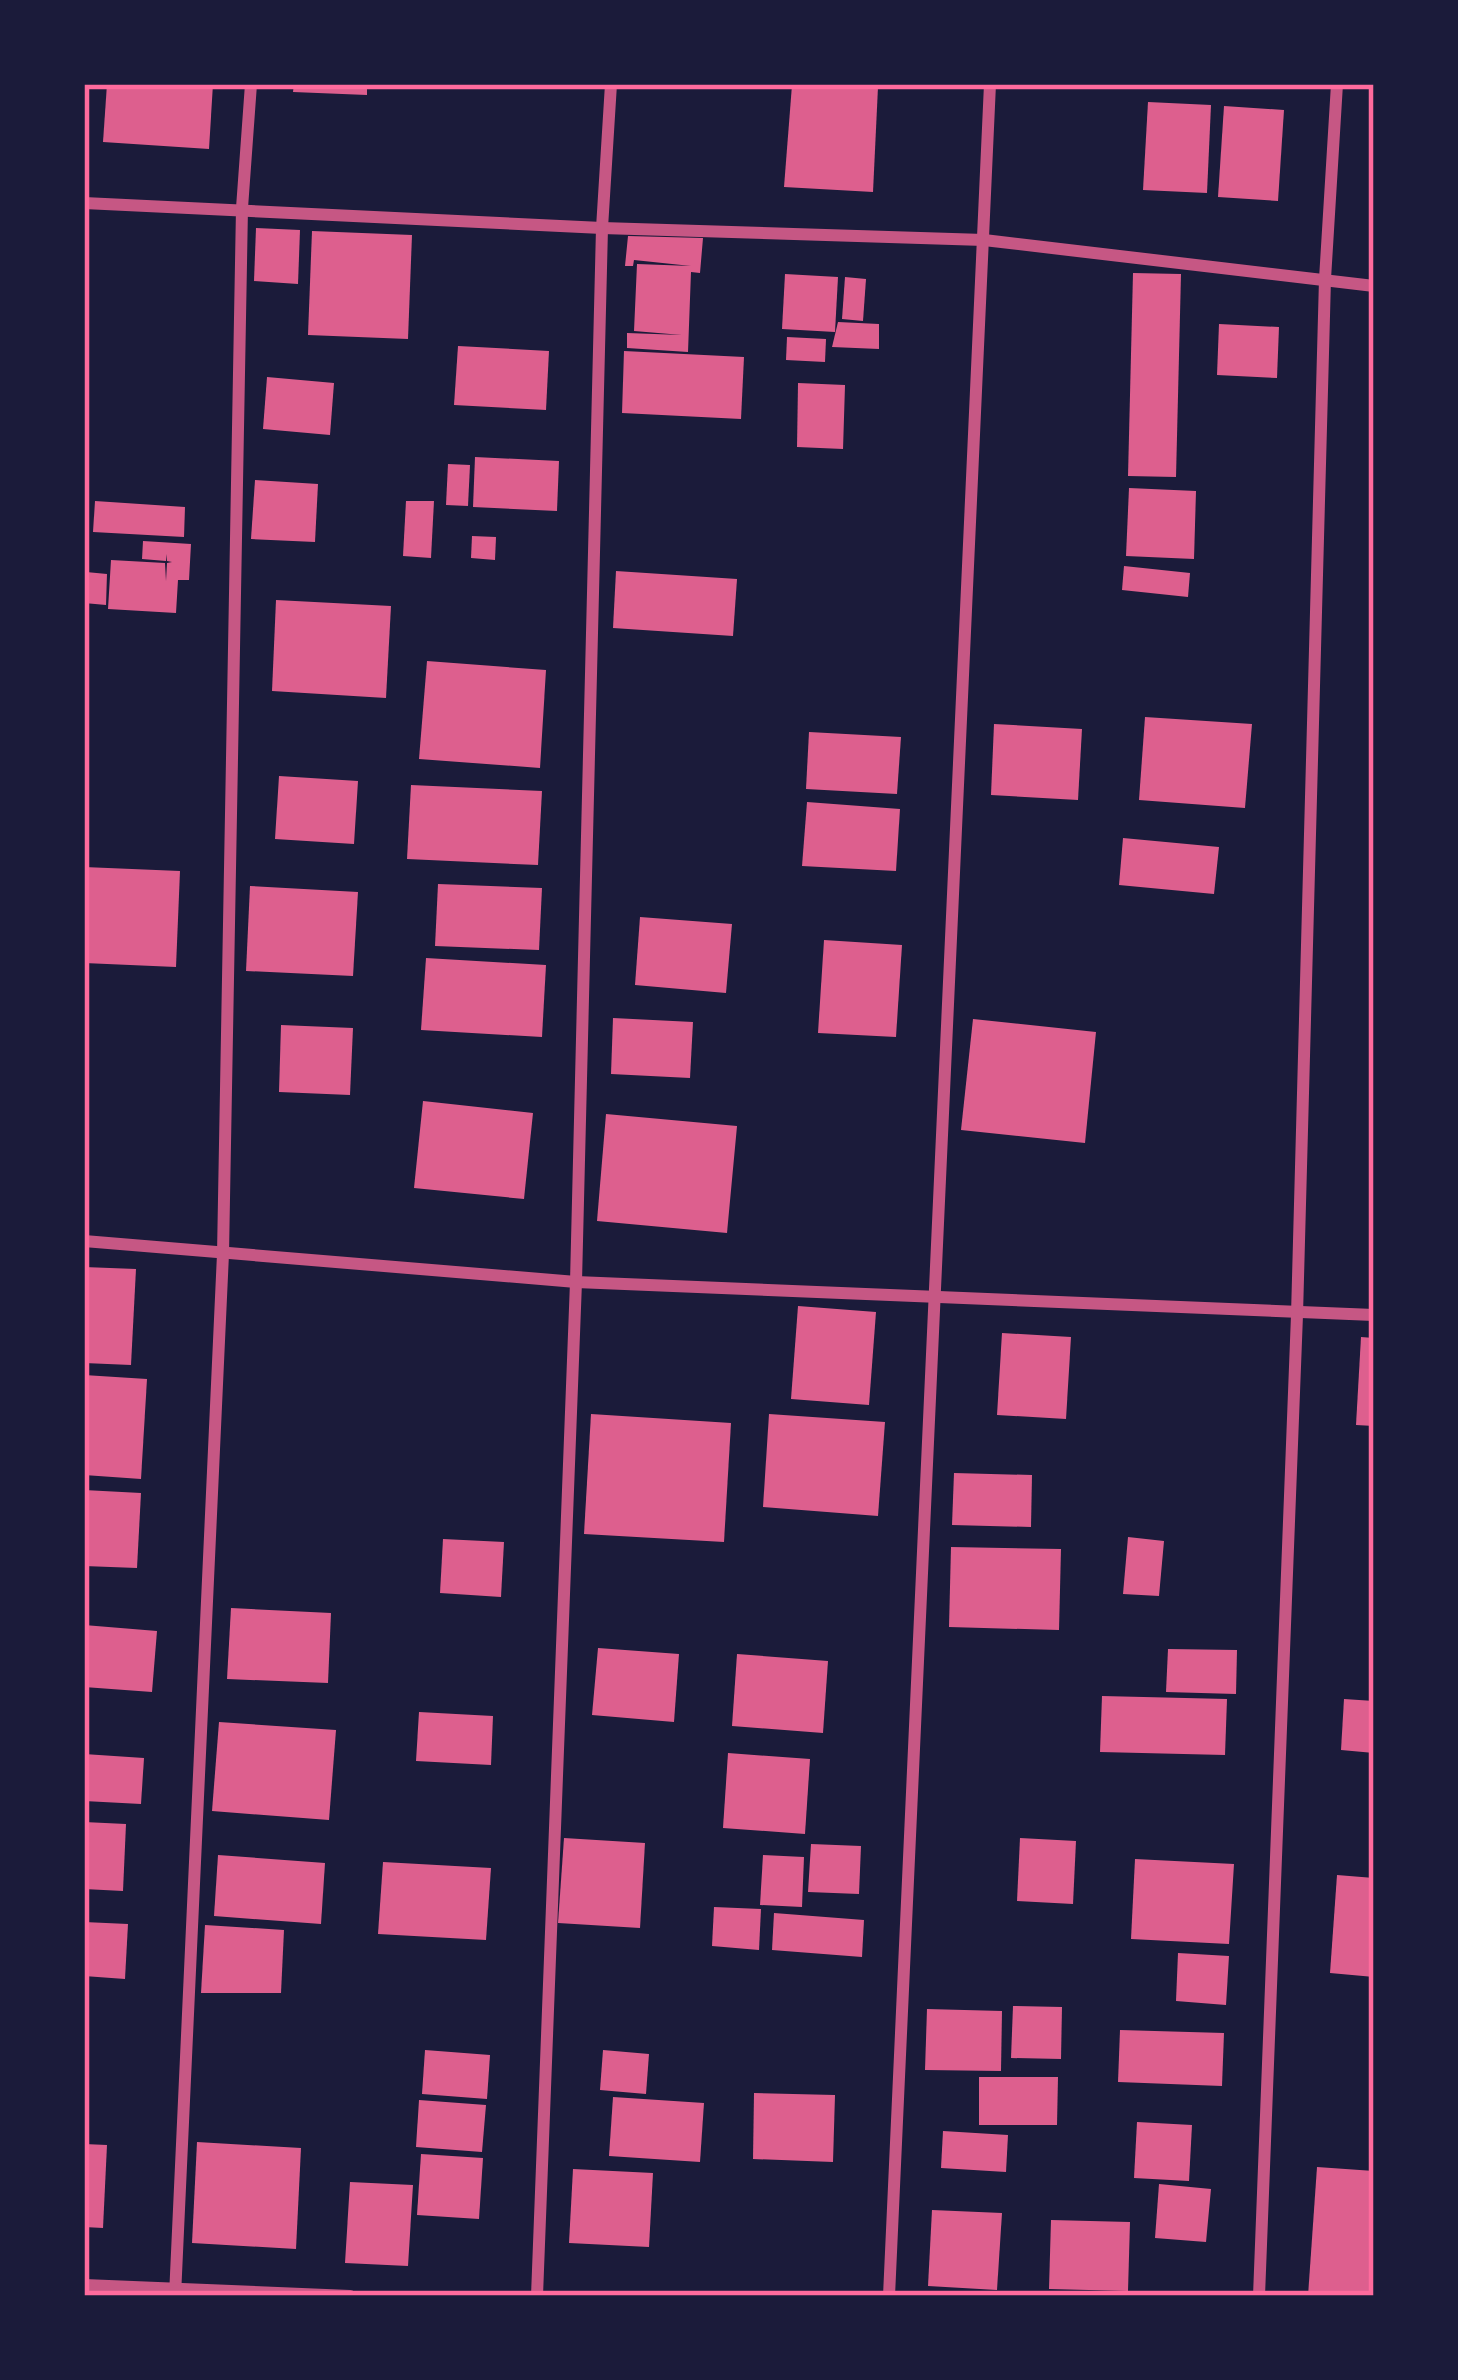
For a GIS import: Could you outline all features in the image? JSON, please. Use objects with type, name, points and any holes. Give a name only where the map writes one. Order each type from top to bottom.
[{"type":"street","points":[[175,2291],[223,1254],[242,208],[250,84]]},
{"type":"street","points":[[537,2296],[576,1282],[602,228],[611,84]]},
{"type":"street","points":[[889,2296],[990,84]]},
{"type":"street","points":[[1259,2296],[1297,1315],[1325,279],[1336,84]]},
{"type":"street","points":[[84,203],[602,228],[984,240],[1374,286]]},
{"type":"street","points":[[84,1241],[576,1282],[1374,1315]]},
{"type":"street","points":[[84,2285],[350,2296]]},
{"type":"building","points":[[107,84],[213,84],[209,149],[103,142]]},
{"type":"building","points":[[294,84],[367,84],[367,95],[293,92]]},
{"type":"building","points":[[792,85],[878,87],[873,192],[784,187]]},
{"type":"building","points":[[1148,102],[1211,105],[1207,193],[1143,190]]},
{"type":"building","points":[[1224,106],[1284,110],[1278,201],[1218,197]]},
{"type":"building","points":[[256,228],[300,230],[298,284],[254,281]]},
{"type":"building","points":[[312,231],[412,235],[408,339],[308,335]]},
{"type":"building","points":[[628,236],[703,238],[700,273],[691,272],[688,352],[627,348],[627,333],[682,335],[634,331],[637,264],[691,266],[634,260],[633,266],[625,266]]},
{"type":"building","points":[[1133,273],[1181,274],[1176,477],[1128,476]]},
{"type":"building","points":[[785,274],[838,277],[835,332],[782,329]]},
{"type":"building","points":[[845,277],[866,279],[863,321],[842,319]]},
{"type":"building","points":[[838,322],[879,324],[879,349],[832,347]]},
{"type":"building","points":[[1219,324],[1279,327],[1277,378],[1217,375]]},
{"type":"building","points":[[787,337],[826,339],[825,362],[786,360]]},
{"type":"building","points":[[458,346],[549,351],[546,410],[454,405]]},
{"type":"building","points":[[624,351],[744,357],[741,419],[622,413]]},
{"type":"building","points":[[267,377],[334,383],[330,435],[263,429]]},
{"type":"building","points":[[798,383],[845,385],[843,449],[797,447]]},
{"type":"building","points":[[475,457],[559,461],[557,511],[473,507]]},
{"type":"building","points":[[448,464],[470,465],[468,506],[446,505]]},
{"type":"building","points":[[255,480],[318,484],[315,542],[251,539]]},
{"type":"building","points":[[1129,488],[1196,491],[1194,559],[1126,556]]},
{"type":"building","points":[[95,501],[185,507],[184,537],[93,532]]},
{"type":"building","points":[[406,501],[434,501],[431,558],[403,556]]},
{"type":"building","points":[[472,536],[496,537],[495,560],[471,558]]},
{"type":"building","points":[[143,541],[191,544],[189,580],[178,580],[176,613],[108,609],[111,560],[165,563],[166,581],[167,563],[172,562],[167,561],[167,554],[166,561],[142,559]]},
{"type":"building","points":[[1124,566],[1190,573],[1188,597],[1122,590]]},
{"type":"building","points":[[616,571],[737,579],[733,636],[613,628]]},
{"type":"building","points":[[86,572],[107,574],[106,605],[84,603]]},
{"type":"building","points":[[276,600],[391,606],[386,698],[272,691]]},
{"type":"building","points":[[427,661],[546,670],[540,768],[419,759]]},
{"type":"building","points":[[1145,717],[1252,724],[1245,808],[1139,800]]},
{"type":"building","points":[[994,724],[1082,729],[1078,800],[991,795]]},
{"type":"building","points":[[809,732],[901,737],[897,794],[806,789]]},
{"type":"building","points":[[279,776],[358,781],[354,844],[275,839]]},
{"type":"building","points":[[411,785],[542,791],[538,865],[407,859]]},
{"type":"building","points":[[807,802],[900,809],[896,871],[802,866]]},
{"type":"building","points":[[1123,838],[1219,847],[1214,894],[1119,885]]},
{"type":"building","points":[[84,867],[180,871],[176,967],[84,963]]},
{"type":"building","points":[[438,884],[542,888],[539,950],[435,946]]},
{"type":"building","points":[[250,886],[358,892],[353,976],[246,971]]},
{"type":"building","points":[[640,917],[732,924],[726,993],[635,985]]},
{"type":"building","points":[[824,940],[902,945],[896,1037],[818,1033]]},
{"type":"building","points":[[426,958],[546,965],[542,1037],[421,1030]]},
{"type":"building","points":[[613,1018],[693,1022],[690,1078],[611,1074]]},
{"type":"building","points":[[973,1019],[1096,1032],[1085,1143],[961,1130]]},
{"type":"building","points":[[281,1025],[353,1028],[350,1095],[279,1092]]},
{"type":"building","points":[[423,1101],[533,1113],[524,1199],[414,1188]]},
{"type":"building","points":[[606,1114],[737,1126],[727,1233],[597,1221]]},
{"type":"building","points":[[84,1267],[136,1269],[131,1365],[84,1363]]},
{"type":"building","points":[[798,1306],[876,1312],[869,1405],[791,1399]]},
{"type":"building","points":[[1002,1333],[1071,1337],[1066,1419],[997,1415]]},
{"type":"building","points":[[1361,1337],[1374,1338],[1374,1426],[1356,1425]]},
{"type":"building","points":[[84,1375],[147,1379],[141,1479],[84,1475]]},
{"type":"building","points":[[591,1414],[731,1423],[724,1542],[584,1534]]},
{"type":"building","points":[[769,1414],[885,1422],[878,1516],[763,1507]]},
{"type":"building","points":[[954,1473],[1032,1475],[1031,1527],[952,1525]]},
{"type":"building","points":[[84,1490],[141,1493],[137,1568],[84,1566]]},
{"type":"building","points":[[1128,1537],[1164,1541],[1159,1596],[1123,1594]]},
{"type":"building","points":[[443,1539],[504,1542],[501,1597],[440,1593]]},
{"type":"building","points":[[951,1547],[1061,1549],[1059,1630],[949,1627]]},
{"type":"building","points":[[231,1608],[331,1613],[328,1683],[227,1679]]},
{"type":"building","points":[[84,1625],[157,1631],[152,1692],[84,1687]]},
{"type":"building","points":[[598,1648],[679,1654],[674,1722],[592,1715]]},
{"type":"building","points":[[1168,1649],[1237,1650],[1236,1694],[1166,1692]]},
{"type":"building","points":[[737,1654],[828,1661],[823,1733],[732,1726]]},
{"type":"building","points":[[1102,1696],[1227,1699],[1225,1755],[1100,1752]]},
{"type":"building","points":[[1344,1699],[1374,1701],[1374,1753],[1341,1750]]},
{"type":"building","points":[[419,1712],[493,1716],[491,1765],[416,1761]]},
{"type":"building","points":[[219,1722],[336,1730],[329,1820],[212,1811]]},
{"type":"building","points":[[728,1753],[810,1759],[805,1834],[723,1828]]},
{"type":"building","points":[[84,1754],[144,1758],[141,1804],[84,1801]]},
{"type":"building","points":[[84,1822],[126,1824],[123,1891],[84,1889]]},
{"type":"building","points":[[564,1838],[645,1843],[640,1928],[558,1923]]},
{"type":"building","points":[[1020,1838],[1076,1841],[1073,1904],[1017,1901]]},
{"type":"building","points":[[811,1844],[861,1846],[859,1894],[808,1892]]},
{"type":"building","points":[[218,1855],[325,1863],[321,1924],[214,1916]]},
{"type":"building","points":[[763,1855],[804,1857],[802,1907],[760,1905]]},
{"type":"building","points":[[1135,1859],[1234,1864],[1229,1944],[1131,1939]]},
{"type":"building","points":[[383,1862],[491,1868],[486,1940],[378,1934]]},
{"type":"building","points":[[1337,1875],[1374,1878],[1374,1977],[1330,1973]]},
{"type":"building","points":[[714,1907],[761,1909],[759,1950],[712,1946]]},
{"type":"building","points":[[774,1913],[864,1920],[862,1957],[772,1950]]},
{"type":"building","points":[[84,1922],[128,1924],[125,1979],[84,1976]]},
{"type":"building","points":[[205,1925],[284,1930],[281,1993],[201,1993]]},
{"type":"building","points":[[1178,1953],[1229,1956],[1226,2005],[1176,2001]]},
{"type":"building","points":[[1013,2006],[1062,2007],[1061,2059],[1011,2058]]},
{"type":"building","points":[[927,2009],[1002,2011],[1001,2071],[925,2070]]},
{"type":"building","points":[[1120,2030],[1224,2033],[1222,2086],[1118,2082]]},
{"type":"building","points":[[425,2050],[490,2055],[487,2099],[422,2094]]},
{"type":"building","points":[[603,2050],[649,2054],[646,2094],[600,2090]]},
{"type":"building","points":[[979,2077],[1058,2077],[1057,2125],[979,2125]]},
{"type":"building","points":[[754,2093],[835,2095],[833,2162],[753,2159]]},
{"type":"building","points":[[613,2097],[704,2103],[700,2162],[609,2156]]},
{"type":"building","points":[[419,2100],[486,2105],[482,2152],[416,2147]]},
{"type":"building","points":[[1137,2122],[1192,2125],[1189,2181],[1134,2178]]},
{"type":"building","points":[[943,2131],[1008,2135],[1006,2172],[941,2168]]},
{"type":"building","points":[[197,2142],[301,2148],[296,2249],[192,2243]]},
{"type":"building","points":[[84,2144],[107,2145],[103,2228],[84,2227]]},
{"type":"building","points":[[421,2154],[483,2158],[479,2219],[417,2215]]},
{"type":"building","points":[[1317,2167],[1374,2171],[1369,2296],[1308,2296]]},
{"type":"building","points":[[573,2169],[653,2173],[649,2247],[569,2243]]},
{"type":"building","points":[[350,2182],[413,2185],[408,2266],[345,2263]]},
{"type":"building","points":[[1159,2184],[1211,2189],[1206,2242],[1155,2238]]},
{"type":"building","points":[[932,2210],[1002,2213],[997,2290],[928,2286]]},
{"type":"building","points":[[1051,2220],[1130,2222],[1128,2291],[1049,2289]]}]
